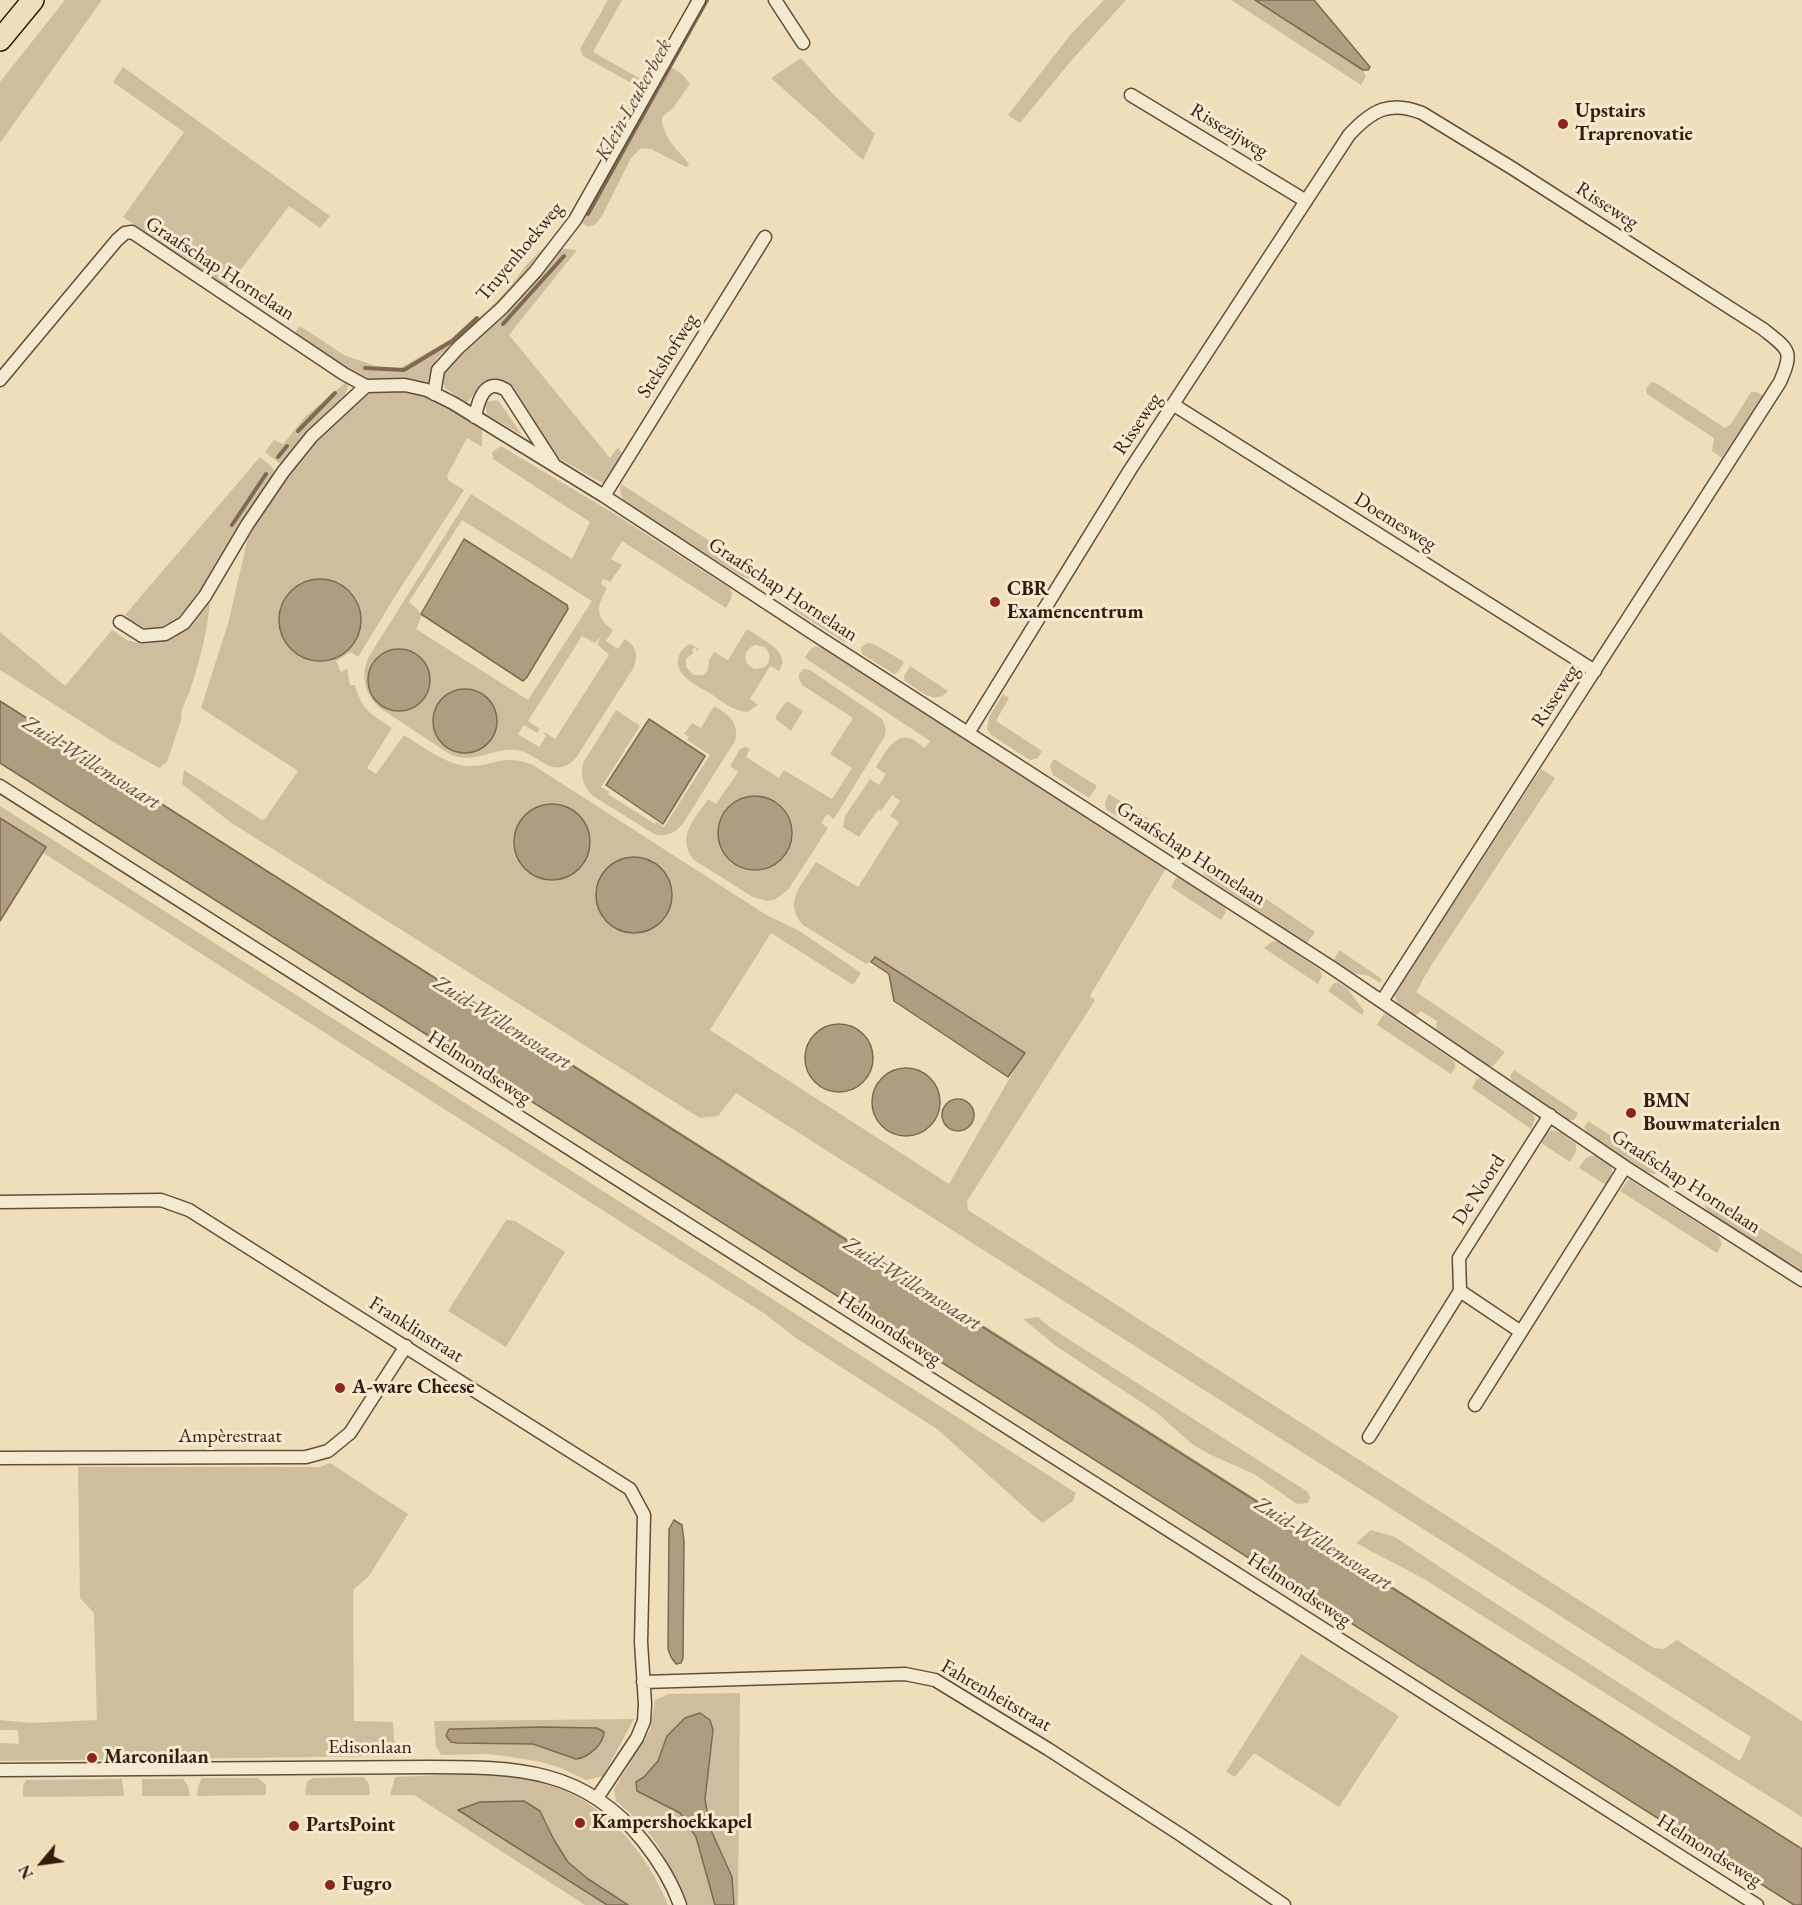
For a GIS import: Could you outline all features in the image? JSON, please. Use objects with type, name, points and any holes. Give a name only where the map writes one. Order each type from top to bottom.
[{"type":"highway","points":[[0,40],[33,0]]},
{"type":"street","name":"Truyenhoekweg","points":[[434,394],[438,370],[458,348],[502,308],[535,272],[574,220],[699,0]]},
{"type":"street","points":[[775,0],[803,43]]},
{"type":"street","name":"Rissezijweg","points":[[1131,95],[1306,201]]},
{"type":"street","name":"Risseweg","points":[[968,733],[1130,470],[1349,135],[1363,119],[1384,108],[1406,106],[1422,113],[1763,329],[1785,347],[1788,362],[1780,382],[1382,1001]]},
{"type":"street","name":"Graafschap Hornelaan","points":[[0,380],[117,240],[125,232],[132,232],[344,374],[366,386],[405,385],[434,394],[453,403],[604,496],[1382,1001],[1625,1167],[1802,1280]]},
{"type":"street","name":"Stekshofweg","points":[[604,496],[765,237]]},
{"type":"street","name":"Graafschap Hornelaan","points":[[475,417],[481,395],[492,386],[499,385],[506,390],[555,466]]},
{"type":"street","points":[[120,622],[142,636],[165,634],[184,623],[205,596],[247,525],[283,472],[312,436],[366,386]]},
{"type":"street","name":"Doemesweg","points":[[1174,405],[1595,671]]},
{"type":"street","name":"Helmondseweg","points":[[0,786],[1757,1905]]},
{"type":"street","name":"De Noord","points":[[1460,1291],[1459,1258],[1550,1115]]},
{"type":"street","points":[[1475,1405],[1625,1167]]},
{"type":"street","name":"Franklinstraat","points":[[0,1202],[161,1200],[189,1210],[630,1489],[644,1515],[641,1642],[644,1721],[637,1738],[597,1798]]},
{"type":"street","points":[[1369,1437],[1460,1291],[1521,1332]]},
{"type":"street","name":"Ampèrestraat","points":[[0,1458],[306,1456],[328,1451],[350,1434],[406,1346]]},
{"type":"street","name":"Fahrenheitstraat","points":[[643,1682],[905,1674],[935,1680],[1162,1822],[1284,1905]]},
{"type":"street","name":"Edisonlaan","points":[[0,1770],[488,1767],[519,1770],[565,1781],[597,1798],[628,1822],[657,1859],[680,1905]]},
{"type":"shaded area","points":[[65,0],[102,0],[0,143],[0,82]]},
{"type":"shaded area","points":[[608,0],[622,0],[593,52],[646,82],[642,89],[583,56],[580,49]]},
{"type":"shaded area","points":[[1104,0],[1126,0],[1071,61],[1020,123],[1008,115],[1071,34]]},
{"type":"shaded area","points":[[1231,0],[1255,0],[1363,70],[1366,77],[1361,85]]},
{"type":"shaded area","points":[[801,58],[833,94],[875,134],[863,160],[771,78]]},
{"type":"shaded area","points":[[123,67],[330,216],[320,228],[289,206],[227,288],[123,217],[184,132],[113,82]]},
{"type":"shaded area","points":[[671,67],[683,75],[690,84],[673,108],[662,117],[663,126],[671,142],[689,165],[686,167],[651,149],[641,148],[631,158],[602,216],[596,224],[588,227],[581,222],[580,217]]},
{"type":"shaded area","points":[[553,239],[531,270],[503,301],[437,358],[428,383],[370,379],[353,374],[294,334],[300,326],[344,355],[375,366],[400,368],[456,336],[490,308],[528,263]]},
{"type":"shaded area","points":[[559,248],[577,250],[509,335],[610,458],[618,447],[624,456],[611,478],[602,483],[553,455],[509,387],[503,383],[497,381],[486,384],[467,403],[445,388],[442,380],[446,368]]},
{"type":"shaded area","points":[[346,382],[348,386],[344,398],[309,431],[283,462],[279,463],[265,452],[274,440],[283,444],[306,416]]},
{"type":"shaded area","points":[[1651,382],[1725,428],[1731,424],[1751,392],[1757,392],[1763,396],[1722,458],[1712,451],[1714,438],[1647,394],[1646,389]]},
{"type":"shaded area","points":[[400,390],[428,395],[482,430],[482,447],[467,438],[447,476],[448,480],[464,490],[358,657],[351,652],[336,661],[341,672],[347,669],[350,685],[355,685],[364,706],[392,728],[367,768],[376,774],[404,735],[434,754],[460,765],[514,760],[533,765],[768,916],[798,930],[861,973],[853,985],[771,933],[710,1030],[949,1184],[1024,1053],[875,957],[866,964],[803,925],[797,917],[794,900],[816,862],[858,887],[899,822],[890,816],[900,801],[892,795],[859,837],[843,827],[845,816],[870,779],[879,785],[886,774],[876,767],[893,743],[902,738],[908,738],[925,748],[930,741],[805,658],[808,653],[813,648],[821,647],[983,748],[1165,867],[1090,996],[1095,1000],[967,1201],[968,1210],[1654,1648],[1664,1649],[1677,1640],[1802,1721],[1802,1817],[1424,1579],[1356,1543],[1371,1530],[1395,1537],[1740,1761],[1751,1737],[736,1093],[718,1116],[700,1118],[230,822],[182,784],[184,770],[262,820],[265,819],[298,771],[201,708],[229,620],[250,528],[314,442],[365,394]],"holes":[[[316,579],[330,581],[351,591],[359,603],[360,611],[353,644],[344,654],[326,661],[308,658],[292,648],[281,630],[279,620],[280,611],[289,594],[297,587]],[[535,808],[577,813],[586,825],[590,839],[589,852],[584,863],[576,872],[552,879],[539,877],[526,870],[521,821]],[[603,873],[668,877],[671,885],[671,903],[658,925],[642,932],[633,931],[615,925],[602,914],[597,899],[599,882]]]},
{"type":"shaded area","points":[[496,400],[522,435],[487,415],[485,405],[487,402]]},
{"type":"shaded area","points":[[501,446],[618,516],[728,587],[732,592],[732,598],[726,608],[622,541],[611,559],[622,565],[610,582],[603,579],[601,584],[607,588],[599,611],[600,616],[613,630],[606,641],[618,649],[625,639],[634,648],[636,658],[634,667],[576,758],[568,765],[560,767],[553,767],[517,750],[500,751],[469,758],[451,755],[380,708],[370,697],[365,685],[368,658],[471,494],[572,559],[590,522],[493,459],[492,452]],"holes":[[[462,520],[592,601],[528,700],[416,629],[421,616],[409,602]],[[582,636],[595,643],[599,638],[597,644],[609,655],[555,739],[542,731],[546,736],[539,747],[518,734],[524,725],[537,733],[540,729],[528,721]],[[405,650],[430,674],[427,694],[419,704],[407,710],[385,707],[375,700],[370,691],[368,680],[371,669],[387,652]],[[480,693],[493,708],[496,717],[494,734],[489,741],[471,752],[434,712],[440,701]]]},
{"type":"shaded area","points":[[260,457],[273,468],[274,472],[200,593],[178,618],[161,627],[145,628],[133,622],[125,615]]},
{"type":"shaded area","points":[[621,484],[758,572],[749,579],[741,576],[627,504],[621,495]]},
{"type":"shaded area","points":[[799,599],[844,624],[850,634],[850,641],[844,642],[795,611],[795,600]]},
{"type":"shaded area","points":[[210,600],[206,632],[191,688],[183,706],[181,720],[167,762],[159,768],[0,670],[0,632],[65,686],[112,630],[127,640],[142,644],[168,640],[187,626]]},
{"type":"shaded area","points":[[747,629],[767,641],[782,658],[779,671],[770,666],[750,699],[758,705],[747,712],[732,708],[692,682],[681,673],[678,667],[680,653],[690,644],[699,649],[697,652],[696,648],[692,649],[693,653],[686,659],[686,667],[693,675],[703,675],[708,670],[709,660],[714,652],[728,660]],"holes":[[[755,645],[764,647],[769,655],[767,665],[758,669],[752,668],[746,661],[747,651]]]},
{"type":"shaded area","points":[[868,643],[874,644],[904,662],[898,672],[894,674],[862,654],[861,647]]},
{"type":"shaded area","points":[[910,666],[948,691],[938,697],[921,692],[905,681],[904,676]]},
{"type":"shaded area","points":[[803,669],[810,670],[882,719],[886,729],[885,736],[834,819],[827,814],[821,823],[828,828],[788,890],[774,900],[767,901],[753,897],[694,860],[686,844],[687,836],[689,828],[708,799],[716,804],[738,772],[730,766],[740,749],[745,747],[750,749],[746,757],[779,778],[784,770],[832,799],[852,768],[830,754],[853,718],[802,685],[799,674]],"holes":[[[749,796],[769,798],[779,803],[789,817],[791,825],[791,843],[788,851],[778,863],[766,869],[743,869],[731,862],[723,851],[719,839],[720,825],[725,812],[734,802]]]},
{"type":"shaded area","points":[[1003,694],[1009,698],[996,721],[1042,751],[1038,758],[1030,760],[991,735],[987,729],[989,717]]},
{"type":"shaded area","points":[[786,702],[803,711],[791,731],[776,719]]},
{"type":"shaded area","points":[[714,706],[732,720],[736,729],[735,741],[676,831],[666,835],[654,834],[593,796],[587,789],[582,777],[583,763],[616,710],[640,726],[626,748],[624,747],[625,750],[601,787],[609,792],[608,794],[655,824],[657,822],[664,827],[710,755],[687,740],[689,737],[684,734],[692,723],[701,728]]},
{"type":"shaded area","points":[[1054,759],[1097,786],[1089,798],[1053,775],[1050,766]]},
{"type":"shaded area","points":[[1541,769],[1555,778],[1432,964],[1416,992],[1505,1052],[1493,1066],[1489,1066],[1436,1031],[1437,1021],[1421,1011],[1414,1017],[1399,1006],[1394,995]]},
{"type":"shaded area","points":[[1109,794],[1152,821],[1144,833],[1107,810],[1105,802]]},
{"type":"shaded area","points":[[0,806],[1076,1493],[1073,1501],[1042,1523],[937,1429],[796,1338],[765,1314],[42,852],[46,846],[0,818]]},
{"type":"shaded area","points":[[1207,859],[1315,932],[1307,943],[1204,875],[1203,866]]},
{"type":"shaded area","points":[[1179,877],[1183,877],[1224,904],[1226,912],[1221,920],[1171,887]]},
{"type":"shaded area","points":[[1273,941],[1279,942],[1320,970],[1322,976],[1318,984],[1264,948]]},
{"type":"shaded area","points":[[1339,950],[1382,979],[1380,983],[1369,976],[1353,973],[1334,960]]},
{"type":"shaded area","points":[[1337,982],[1347,988],[1364,1011],[1362,1015],[1328,991]]},
{"type":"shaded area","points":[[1386,1014],[1453,1060],[1456,1066],[1451,1074],[1377,1025]]},
{"type":"shaded area","points":[[1514,1070],[1578,1113],[1574,1120],[1567,1120],[1513,1083],[1510,1076]]},
{"type":"shaded area","points":[[1482,1078],[1533,1114],[1535,1119],[1531,1129],[1472,1088],[1477,1079]]},
{"type":"shaded area","points":[[1588,1121],[1660,1167],[1655,1174],[1645,1172],[1588,1134],[1584,1127]]},
{"type":"shaded area","points":[[1551,1130],[1560,1132],[1576,1144],[1576,1152],[1570,1162],[1541,1143]]},
{"type":"shaded area","points":[[1591,1156],[1604,1160],[1611,1167],[1612,1174],[1606,1185],[1579,1168],[1586,1158]]},
{"type":"shaded area","points":[[1629,1179],[1718,1236],[1722,1244],[1717,1253],[1620,1191]]},
{"type":"shaded area","points":[[1707,1195],[1802,1254],[1802,1270],[1709,1214],[1705,1207]]},
{"type":"shaded area","points":[[506,1220],[515,1221],[565,1252],[506,1347],[448,1311]]},
{"type":"shaded area","points":[[1038,1317],[1051,1328],[1308,1492],[1310,1497],[1308,1503],[1297,1504],[1254,1474],[1192,1444],[1156,1412],[1056,1346],[1023,1319]]},
{"type":"shaded area","points":[[330,1463],[408,1514],[369,1576],[353,1590],[354,1721],[393,1722],[395,1756],[0,1761],[0,1743],[19,1744],[18,1730],[0,1730],[0,1720],[31,1723],[97,1720],[94,1613],[80,1598],[78,1467],[320,1467]]},
{"type":"shaded area","points":[[1301,1654],[1399,1716],[1339,1807],[1254,1753],[1235,1777],[1226,1772]]},
{"type":"shaded area","points":[[740,1693],[738,1905],[734,1905],[732,1877],[710,1828],[705,1799],[713,1730],[710,1720],[700,1713],[685,1718],[667,1736],[658,1761],[644,1777],[637,1791],[680,1813],[696,1837],[715,1905],[688,1905],[681,1887],[657,1844],[639,1821],[616,1801],[614,1789],[650,1730],[655,1700],[669,1694]]},
{"type":"shaded area","points":[[634,1719],[603,1776],[586,1780],[561,1768],[541,1762],[485,1754],[441,1755],[436,1746],[434,1721]],"holes":[[[584,1727],[604,1736],[603,1741],[588,1754],[567,1756],[533,1744],[455,1729]]]},
{"type":"shaded area","points":[[484,1773],[544,1783],[572,1794],[590,1805],[607,1818],[637,1849],[668,1905],[628,1905],[588,1879],[568,1862],[554,1840],[546,1820],[480,1802],[459,1810],[607,1905],[585,1905],[414,1795],[390,1795],[395,1777]]},
{"type":"shaded area","points":[[364,1777],[369,1784],[370,1795],[305,1795],[307,1782],[313,1778]]},
{"type":"shaded area","points":[[202,1778],[258,1778],[266,1785],[266,1795],[197,1796]]},
{"type":"shaded area","points":[[122,1779],[124,1796],[23,1797],[23,1786],[26,1780]]},
{"type":"shaded area","points":[[142,1779],[183,1779],[188,1786],[190,1796],[142,1796]]},
{"type":"water","points":[[1255,0],[1314,0],[1370,67],[1368,70],[1363,70]]},
{"type":"water","points":[[464,539],[567,605],[568,609],[523,681],[421,614]]},
{"type":"water","points":[[320,579],[336,582],[349,591],[358,604],[361,620],[358,636],[349,649],[336,658],[320,661],[304,658],[291,649],[282,636],[279,620],[282,604],[291,591],[304,582]]},
{"type":"water","points":[[399,649],[411,651],[421,658],[428,668],[430,680],[428,692],[421,702],[411,709],[399,711],[387,709],[377,702],[370,692],[368,680],[370,668],[377,658],[387,651]]},
{"type":"water","points":[[465,689],[483,695],[491,703],[497,721],[491,739],[483,747],[465,753],[447,747],[439,739],[433,721],[439,703],[447,695]]},
{"type":"water","name":"Zuid-Willemsvaart","points":[[0,701],[1802,1849],[1802,1905],[1794,1905],[0,763]]},
{"type":"water","points":[[649,719],[705,756],[663,824],[606,785]]},
{"type":"water","points":[[748,796],[762,796],[776,802],[786,812],[792,826],[790,847],[776,864],[762,870],[748,870],[734,864],[724,854],[718,840],[718,826],[724,812],[734,802]]},
{"type":"water","points":[[552,804],[567,807],[579,815],[587,827],[590,842],[587,857],[579,869],[567,877],[552,880],[537,877],[525,869],[517,857],[514,842],[517,827],[525,815],[537,807]]},
{"type":"water","points":[[0,818],[46,847],[0,921]]},
{"type":"water","points":[[634,857],[648,860],[661,868],[669,881],[672,895],[669,909],[661,922],[648,930],[634,933],[620,930],[607,922],[599,909],[596,895],[599,881],[607,868],[620,860]]},
{"type":"water","points":[[875,957],[1025,1053],[1008,1077],[894,1001],[889,974],[871,962]]},
{"type":"water","points":[[839,1024],[852,1027],[863,1034],[870,1045],[873,1058],[870,1071],[863,1082],[852,1089],[839,1092],[826,1089],[815,1082],[808,1071],[805,1058],[808,1045],[815,1034],[826,1027]]},
{"type":"water","points":[[906,1068],[919,1071],[930,1078],[937,1089],[940,1102],[937,1115],[930,1126],[919,1133],[906,1136],[893,1133],[882,1126],[875,1115],[872,1102],[875,1089],[882,1078],[893,1071]]},
{"type":"water","points":[[958,1099],[970,1103],[974,1115],[970,1127],[958,1131],[946,1127],[942,1115],[946,1103]]},
{"type":"water","points":[[674,1520],[682,1525],[684,1541],[683,1658],[681,1663],[676,1664],[668,1649],[669,1529]]},
{"type":"water","points":[[700,1713],[710,1720],[713,1730],[705,1799],[710,1828],[732,1877],[734,1905],[715,1905],[696,1837],[680,1813],[637,1791],[636,1782],[644,1777],[658,1761],[667,1736],[685,1718]]},
{"type":"water","points":[[597,1728],[604,1732],[594,1750],[576,1759],[533,1744],[457,1743],[451,1742],[446,1736],[449,1729]]},
{"type":"water","points":[[524,1801],[540,1811],[568,1862],[588,1879],[628,1905],[607,1905],[458,1810],[480,1802]]},
{"type":"waterway","name":"Klein Leukerbeek","points":[[588,214],[707,0]]},
{"type":"waterway","name":"Klein Leukerbeek","points":[[503,324],[564,256]]},
{"type":"waterway","name":"Klein Leukerbeek","points":[[365,368],[404,370],[452,341],[477,318]]},
{"type":"waterway","name":"Klein Leukerbeek","points":[[298,431],[335,393]]},
{"type":"waterway","name":"Klein Leukerbeek","points":[[278,457],[287,446]]},
{"type":"waterway","name":"Klein Leukerbeek","points":[[232,525],[266,474]]},
{"type":"place","name":"Upstairs Traprenovatie","points":[[1563,124]]},
{"type":"place","name":"CBR Examencentrum","points":[[995,602]]},
{"type":"place","name":"BMN Bouwmaterialen","points":[[1631,1113]]},
{"type":"place","name":"A-ware Cheese","points":[[340,1388]]},
{"type":"place","name":"Marconilaan","points":[[92,1758]]},
{"type":"place","name":"Kampershoekkapel","points":[[580,1823]]},
{"type":"place","name":"PartsPoint","points":[[294,1826]]},
{"type":"place","name":"Fugro","points":[[330,1885]]}]
